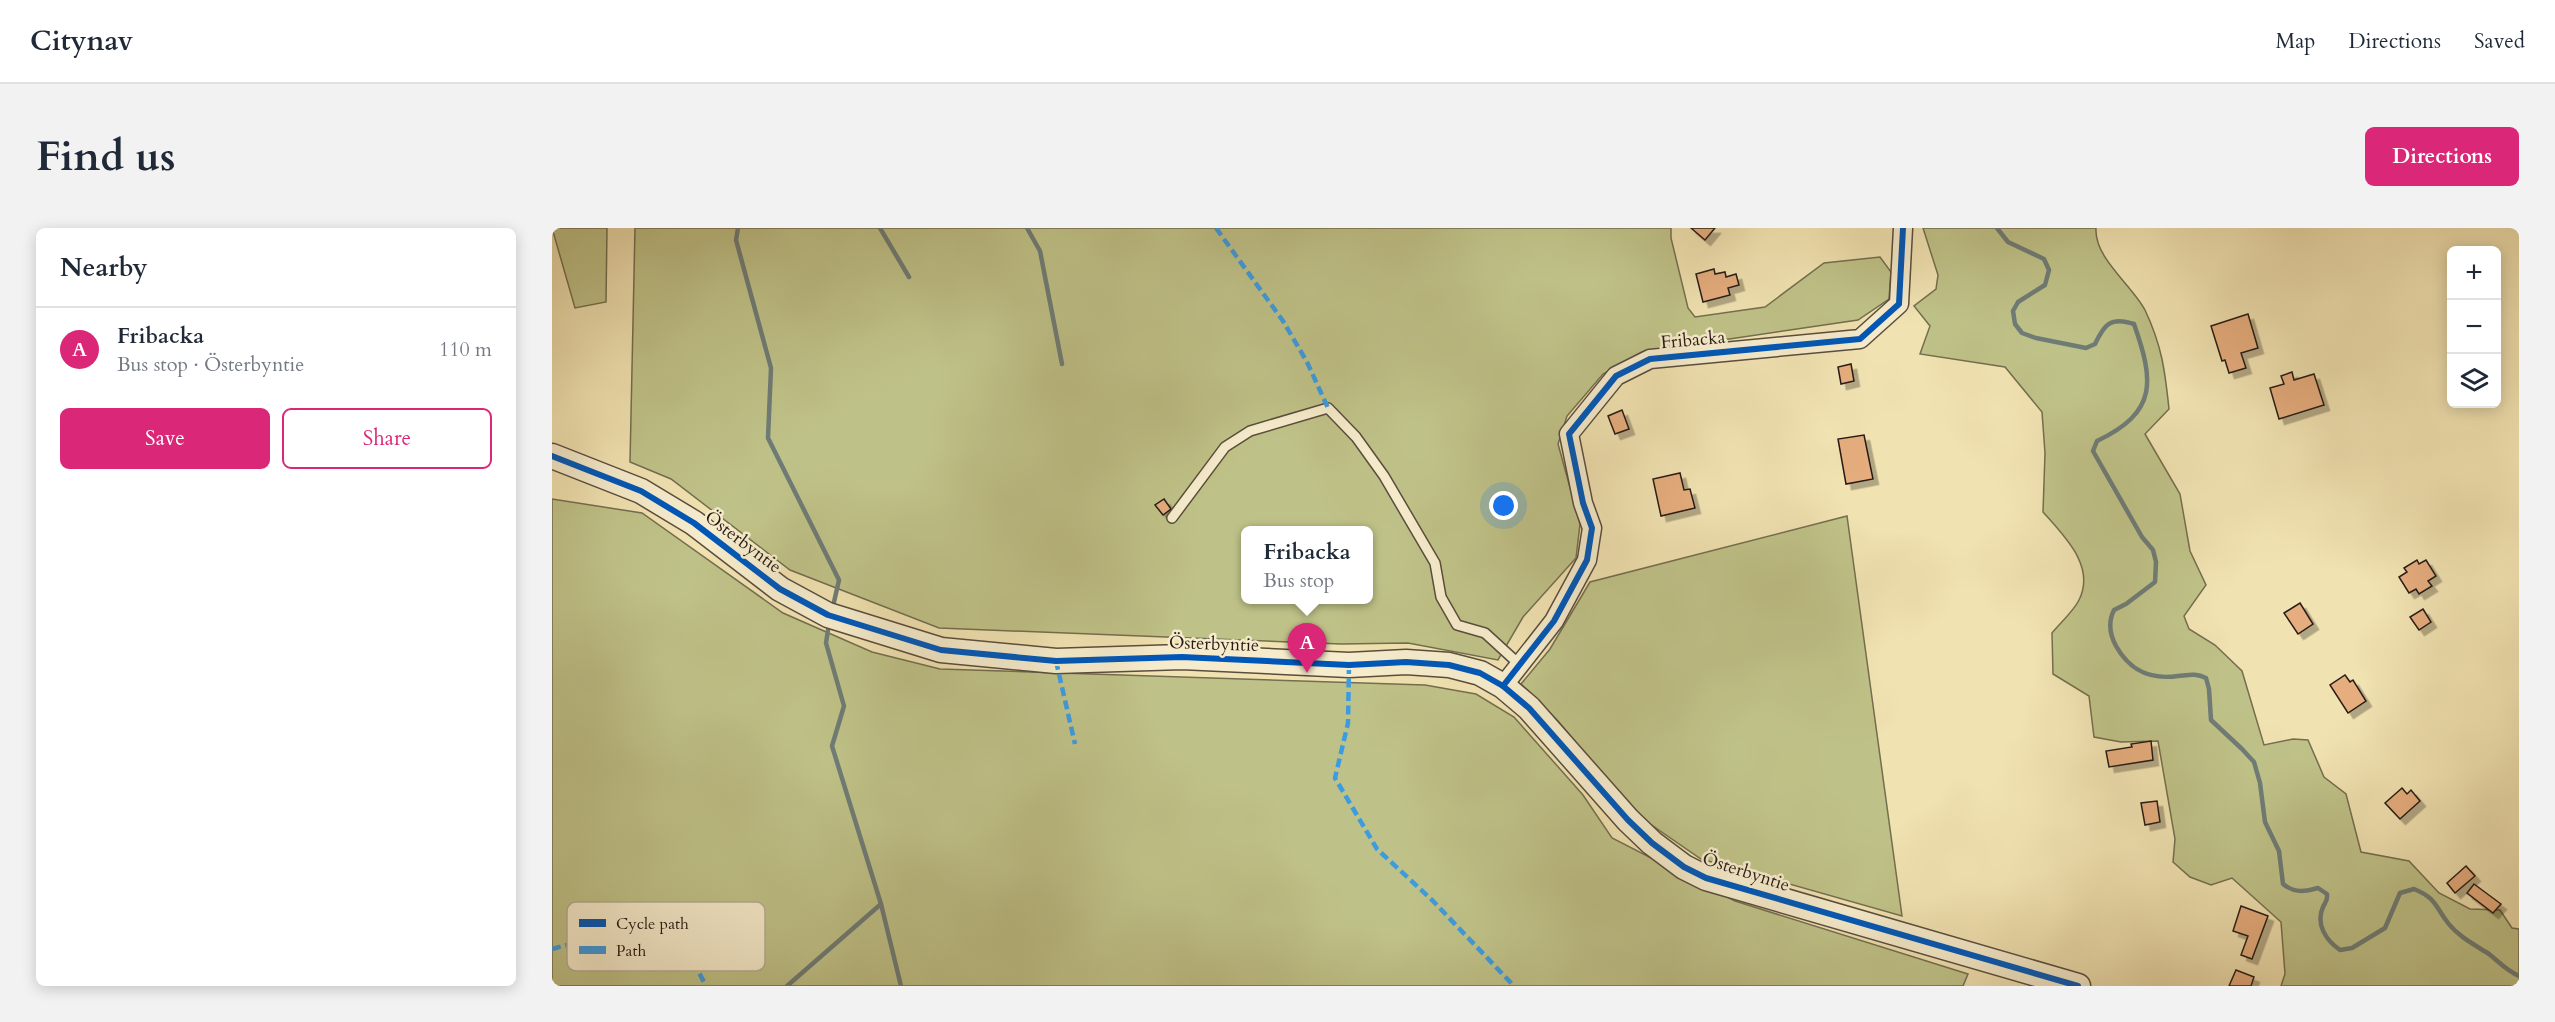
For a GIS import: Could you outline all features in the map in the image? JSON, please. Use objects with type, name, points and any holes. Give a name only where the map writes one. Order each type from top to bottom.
[{"type":"street","name":"Fribacka","points":[[1503,686],[1554,621],[1587,560],[1592,528],[1583,503],[1569,434],[1616,376],[1650,359],[1860,339],[1899,304],[1903,228]]},
{"type":"street","name":"Österbyntie","points":[[552,456],[641,491],[694,523],[780,589],[828,615],[941,650],[1056,661],[1182,657],[1349,665],[1406,662],[1449,665],[1479,673],[1503,686],[1529,708],[1628,820],[1652,843],[1684,867],[1706,878],[2078,986]]},
{"type":"lane","points":[[1172,518],[1225,447],[1250,431],[1328,408],[1356,437],[1384,476],[1435,563],[1442,597],[1457,625],[1485,633],[1520,665]]},
{"type":"green space","points":[[552,228],[607,228],[606,302],[575,308]]},
{"type":"green space","points":[[635,228],[1671,228],[1671,238],[1688,308],[1695,317],[1765,307],[1824,263],[1880,257],[1891,272],[1889,299],[1858,320],[1642,352],[1603,374],[1567,416],[1558,444],[1580,524],[1576,558],[1523,617],[1498,660],[1408,643],[1341,644],[939,628],[790,570],[671,479],[630,462]]},
{"type":"green space","points":[[1923,228],[2096,228],[2097,239],[2107,261],[2145,310],[2162,359],[2169,409],[2145,434],[2180,494],[2190,551],[2206,585],[2184,616],[2189,629],[2215,645],[2242,671],[2264,745],[2293,739],[2308,740],[2324,777],[2346,794],[2361,852],[2409,861],[2439,893],[2470,909],[2500,910],[2512,928],[2519,929],[2519,986],[2281,986],[2285,974],[2281,922],[2232,878],[2211,885],[2190,877],[2173,862],[2175,839],[2158,741],[2121,742],[2094,737],[2089,696],[2053,674],[2052,633],[2079,600],[2084,575],[2081,564],[2068,541],[2043,512],[2045,453],[2042,412],[2005,367],[1920,354],[1930,326],[1914,306],[1936,289],[1938,275]]},
{"type":"green space","points":[[552,499],[642,513],[783,613],[872,652],[940,669],[1425,685],[1476,694],[1514,717],[1583,795],[1612,838],[1735,901],[1968,974],[1963,986],[552,986]]},
{"type":"green space","points":[[1847,516],[1902,916],[1701,859],[1637,815],[1558,721],[1521,684],[1550,649],[1590,582]]},
{"type":"building","points":[[1691,228],[1715,228],[1705,240]]},
{"type":"building","points":[[1714,269],[1715,274],[1725,272],[1726,277],[1736,274],[1739,285],[1728,288],[1730,295],[1703,302],[1696,274]]},
{"type":"building","points":[[2248,314],[2258,348],[2241,353],[2246,368],[2229,373],[2225,360],[2222,361],[2211,326]]},
{"type":"building","points":[[1851,364],[1854,381],[1841,384],[1838,367]]},
{"type":"building","points":[[2292,372],[2294,380],[2314,374],[2324,405],[2279,419],[2270,388],[2284,384],[2281,376]]},
{"type":"building","points":[[1622,410],[1629,429],[1615,434],[1608,416]]},
{"type":"building","points":[[1864,435],[1873,479],[1846,484],[1838,439]]},
{"type":"building","points":[[1680,473],[1684,490],[1690,489],[1695,508],[1661,516],[1653,479]]},
{"type":"building","points":[[1164,499],[1171,509],[1163,515],[1155,505]]},
{"type":"building","points":[[2417,560],[2419,564],[2426,560],[2436,576],[2428,581],[2432,586],[2419,594],[2416,589],[2409,593],[2399,577],[2407,572],[2404,568]]},
{"type":"building","points":[[2300,603],[2313,624],[2298,634],[2284,613]]},
{"type":"building","points":[[2423,609],[2431,622],[2419,630],[2410,617]]},
{"type":"building","points":[[2345,675],[2350,682],[2353,680],[2366,701],[2348,713],[2330,685]]},
{"type":"building","points":[[2151,741],[2153,760],[2109,767],[2106,751]]},
{"type":"building","points":[[2402,788],[2407,794],[2411,790],[2420,801],[2400,819],[2385,803]]},
{"type":"building","points":[[2157,801],[2160,822],[2145,825],[2141,803]]},
{"type":"building","points":[[2466,866],[2475,876],[2455,893],[2447,883]]},
{"type":"building","points":[[2474,884],[2501,904],[2493,913],[2467,893]]},
{"type":"building","points":[[2241,906],[2268,916],[2252,959],[2241,955],[2248,936],[2233,931]]},
{"type":"building","points":[[2236,970],[2254,977],[2251,986],[2229,986]]},
{"type":"waterway","points":[[738,228],[736,240],[771,368],[768,438],[839,580],[834,602]]},
{"type":"waterway","points":[[880,228],[909,277]]},
{"type":"waterway","points":[[1027,228],[1040,251],[1062,364]]},
{"type":"waterway","points":[[1997,228],[2008,242],[2044,259],[2049,270],[2045,285],[2018,302],[2013,311],[2015,324],[2022,333],[2086,348],[2095,344],[2105,327],[2119,321],[2134,324],[2141,344],[2147,378],[2146,393],[2141,406],[2117,430],[2097,441],[2093,451],[2142,537],[2153,550],[2156,562],[2155,582],[2126,604],[2114,610],[2112,614],[2111,632],[2122,655],[2134,668],[2150,675],[2158,677],[2196,675],[2206,678],[2211,720],[2254,762],[2260,783],[2265,822],[2279,851],[2283,884],[2299,891],[2318,888],[2327,894],[2320,920],[2324,932],[2335,946],[2340,950],[2352,948],[2385,928],[2400,893],[2414,889],[2431,899],[2457,932],[2519,976]]},
{"type":"waterway","points":[[828,630],[826,643],[844,706],[832,746],[881,904],[901,986]]},
{"type":"waterway","points":[[787,986],[881,904]]},
{"type":"marked path","points":[[1216,228],[1283,321],[1307,362],[1328,408]]},
{"type":"marked path","points":[[1056,661],[1075,744]]},
{"type":"marked path","points":[[1349,665],[1348,723],[1335,778],[1377,849],[1432,900],[1514,986]]},
{"type":"marked path","points":[[552,949],[567,945]]},
{"type":"marked path","points":[[698,971],[706,986]]},
{"type":"cycle path","points":[[1503,686],[1554,621],[1587,560],[1592,528],[1583,503],[1569,434],[1616,376],[1650,359],[1860,339],[1899,304],[1903,228]]},
{"type":"cycle path","points":[[552,456],[641,491],[694,523],[780,589],[828,615],[941,650],[1056,661],[1182,657],[1349,665],[1406,662],[1449,665],[1480,673],[1503,686],[1529,708],[1628,820],[1652,843],[1684,867],[1706,878],[2078,986]]},
{"type":"place","name":"Fribacka","points":[[1307,673]]}]
